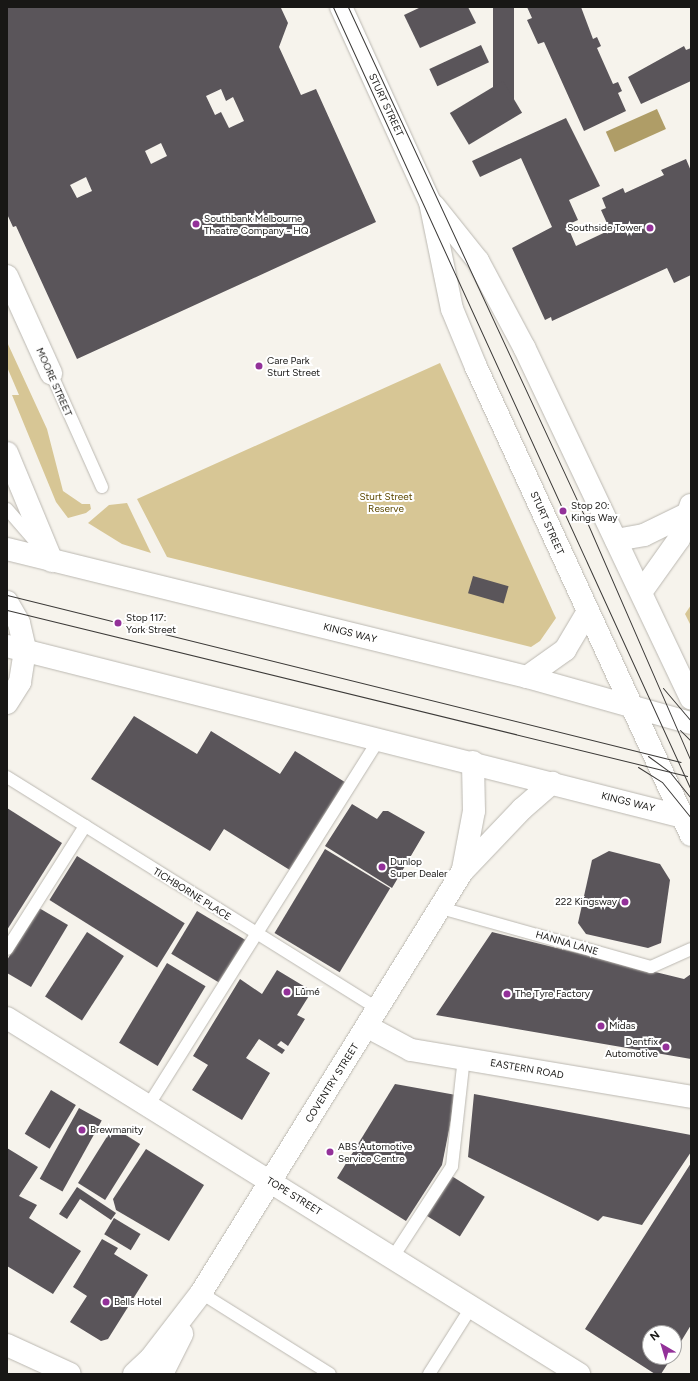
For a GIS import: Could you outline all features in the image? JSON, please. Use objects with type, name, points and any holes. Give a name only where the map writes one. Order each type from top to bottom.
[{"type":"main road","name":"STURT STREET","points":[[341,7],[430,202],[452,309],[587,613],[688,823]]},
{"type":"main road","name":"STURT STREET","points":[[430,202],[478,261],[524,348],[642,591],[691,698]]},
{"type":"main road","name":"MOORE STREET","points":[[7,276],[50,373]]},
{"type":"main road","points":[[7,453],[52,561]]},
{"type":"main road","points":[[616,540],[644,535],[689,510]]},
{"type":"main road","points":[[642,591],[679,539],[689,510]]},
{"type":"main road","name":"KINGS WAY","points":[[7,549],[527,677],[630,705],[691,724]]},
{"type":"main road","points":[[7,602],[19,623],[16,648],[20,682],[7,704]]},
{"type":"main road","points":[[527,677],[565,650],[587,613]]},
{"type":"main road","name":"KINGS WAY","points":[[16,648],[473,762],[552,783],[688,823]]},
{"type":"main road","name":"COVENTRY STREET","points":[[462,872],[474,812],[473,762]]},
{"type":"main road","name":"COVENTRY STREET","points":[[134,1374],[151,1358],[201,1293],[373,1018],[462,872],[522,809],[552,783]]},
{"type":"main road","name":"TOPE STREET","points":[[7,1018],[579,1374]]},
{"type":"main road","name":"EASTERN ROAD","points":[[373,1018],[412,1050],[691,1098]]},
{"type":"main road","name":"COVENTRY STREET","points":[[162,1374],[201,1293]]},
{"type":"main road","points":[[11,1347],[41,1374]]},
{"type":"main road","points":[[11,1347],[70,1374]]},
{"type":"lane","name":"MOORE STREET","points":[[50,373],[102,487]]},
{"type":"lane","points":[[7,509],[52,561]]},
{"type":"lane","points":[[148,1106],[258,935],[379,739]]},
{"type":"lane","name":"TICHBORNE PLACE","points":[[7,777],[258,935],[373,1018]]},
{"type":"lane","points":[[7,949],[84,826]]},
{"type":"lane","name":"HANNA LANE","points":[[441,908],[651,967],[691,949]]},
{"type":"lane","points":[[393,1257],[452,1166],[464,1058]]},
{"type":"lane","points":[[201,1293],[330,1374]]},
{"type":"lane","points":[[429,1374],[472,1306]]},
{"type":"green space","points":[[7,342],[47,429],[63,491],[82,504],[90,504],[91,509],[86,513],[68,518],[56,502],[12,395],[19,395],[7,367]]},
{"type":"green space","name":"Sturt Street Reserve","points":[[440,363],[556,618],[540,641],[531,647],[167,557],[137,499]]},
{"type":"green space","points":[[127,503],[151,553],[122,544],[88,523],[109,505]]},
{"type":"green space","points":[[691,605],[691,626],[685,614]]},
{"type":"shaded area","points":[[657,109],[666,129],[615,152],[606,132]]},
{"type":"building","points":[[7,7],[281,8],[288,23],[279,47],[301,95],[316,89],[376,222],[77,359],[16,226],[13,227],[7,214]],"holes":[[[221,89],[226,101],[233,97],[244,121],[229,128],[221,112],[215,115],[206,96]],[[161,143],[167,156],[151,164],[145,151]],[[86,177],[92,191],[77,198],[70,185]]]},
{"type":"building","points":[[421,7],[468,7],[476,23],[420,48],[404,15]]},
{"type":"building","points":[[493,7],[514,7],[514,116],[493,116]]},
{"type":"building","points":[[527,7],[581,7],[593,39],[597,37],[601,46],[597,48],[613,84],[618,82],[622,91],[618,93],[626,111],[584,131],[544,42],[538,44],[527,20],[532,18]]},
{"type":"building","points":[[481,45],[489,62],[437,86],[429,69]]},
{"type":"building","points":[[684,46],[686,50],[691,48],[691,81],[641,104],[628,77]]},
{"type":"building","points":[[503,81],[522,113],[469,145],[450,113]]},
{"type":"building","name":"Southside Tower","points":[[566,118],[600,186],[569,200],[578,220],[567,225],[576,246],[610,230],[601,210],[606,208],[602,198],[623,188],[625,193],[664,175],[661,170],[686,159],[691,171],[691,275],[674,283],[667,268],[552,321],[551,317],[545,320],[512,248],[552,227],[521,158],[480,177],[472,161]]},
{"type":"building","points":[[473,576],[509,586],[504,604],[468,593]]},
{"type":"building","points":[[134,716],[197,754],[211,731],[280,774],[295,751],[348,784],[293,872],[224,829],[210,851],[91,779]]},
{"type":"building","name":"Dunlop Super Dealer","points":[[352,804],[377,819],[383,811],[388,811],[425,832],[392,888],[325,846]]},
{"type":"building","points":[[7,808],[62,843],[7,930]]},
{"type":"building","points":[[325,849],[390,888],[340,972],[275,933]]},
{"type":"building","name":"222 Kingsway","points":[[609,851],[660,864],[670,880],[661,943],[648,948],[586,934],[578,923],[592,860]]},
{"type":"building","points":[[77,856],[185,923],[157,967],[49,900]]},
{"type":"building","points":[[39,908],[68,925],[31,987],[7,973],[7,960]]},
{"type":"building","points":[[197,911],[247,941],[221,984],[171,954]]},
{"type":"building","points":[[87,932],[124,956],[82,1021],[45,997]]},
{"type":"building","points":[[492,932],[684,979],[691,974],[691,1059],[436,1015]]},
{"type":"building","points":[[167,963],[206,986],[158,1066],[119,1043]]},
{"type":"building","points":[[277,970],[312,991],[297,1015],[305,1019],[288,1046],[281,1041],[277,1045],[285,1050],[282,1054],[259,1039],[246,1058],[270,1073],[242,1120],[192,1090],[208,1065],[193,1056],[240,979],[262,994]]},
{"type":"building","points":[[395,1084],[456,1095],[442,1165],[406,1221],[337,1178]]},
{"type":"building","points":[[51,1090],[76,1105],[50,1149],[25,1134]]},
{"type":"building","points":[[474,1094],[691,1135],[691,1152],[642,1225],[603,1216],[598,1221],[468,1157]]},
{"type":"building","points":[[79,1108],[102,1121],[62,1191],[40,1179]]},
{"type":"building","points":[[113,1127],[140,1144],[105,1200],[78,1183]]},
{"type":"building","points":[[7,1148],[38,1167],[19,1196],[37,1205],[29,1218],[81,1251],[53,1294],[7,1266]]},
{"type":"building","points":[[146,1149],[204,1185],[169,1241],[116,1210],[113,1199]]},
{"type":"building","points":[[691,1163],[691,1325],[682,1340],[682,1325],[642,1325],[642,1365],[667,1365],[661,1374],[655,1374],[585,1329]]},
{"type":"building","points":[[450,1175],[485,1197],[460,1237],[425,1215]]},
{"type":"building","points":[[77,1187],[116,1213],[111,1220],[80,1199],[67,1219],[59,1214]]},
{"type":"building","points":[[114,1218],[141,1234],[131,1250],[104,1234]]},
{"type":"building","points":[[102,1239],[118,1248],[114,1254],[148,1275],[108,1339],[101,1341],[70,1322],[87,1296],[73,1287]]},
{"type":"tram line","points":[[333,7],[691,790]]},
{"type":"tram line","points":[[348,7],[583,513],[691,761]]},
{"type":"tram line","points":[[7,595],[681,762]]},
{"type":"tram line","points":[[7,610],[687,776]]},
{"type":"tram line","points":[[663,688],[691,721]]},
{"type":"tram line","points":[[680,730],[691,741]]},
{"type":"tram line","points":[[648,756],[669,771],[691,798]]},
{"type":"tram line","points":[[638,767],[662,782],[691,818]]},
{"type":"place","name":"Southbank Melbourne Theatre Company - HQ","points":[[196,224]]},
{"type":"place","name":"Southside Tower","points":[[650,228]]},
{"type":"place","name":"Care Park Sturt Street","points":[[259,366]]},
{"type":"place","name":"Stop 20: Kings Way","points":[[563,511]]},
{"type":"place","name":"Stop 117: York Street","points":[[118,623]]},
{"type":"place","name":"Dunlop Super Dealer","points":[[382,867]]},
{"type":"place","name":"222 Kingsway","points":[[625,902]]},
{"type":"place","name":"Lûmé","points":[[287,992]]},
{"type":"place","name":"The Tyre Factory","points":[[507,994]]},
{"type":"place","name":"Midas","points":[[601,1026]]},
{"type":"place","name":"Dentfix Automotive","points":[[666,1047]]},
{"type":"place","name":"Brewmanity","points":[[82,1130]]},
{"type":"place","name":"ABS Automotive Service Centre","points":[[330,1152]]},
{"type":"place","name":"Bells Hotel","points":[[106,1302]]}]
